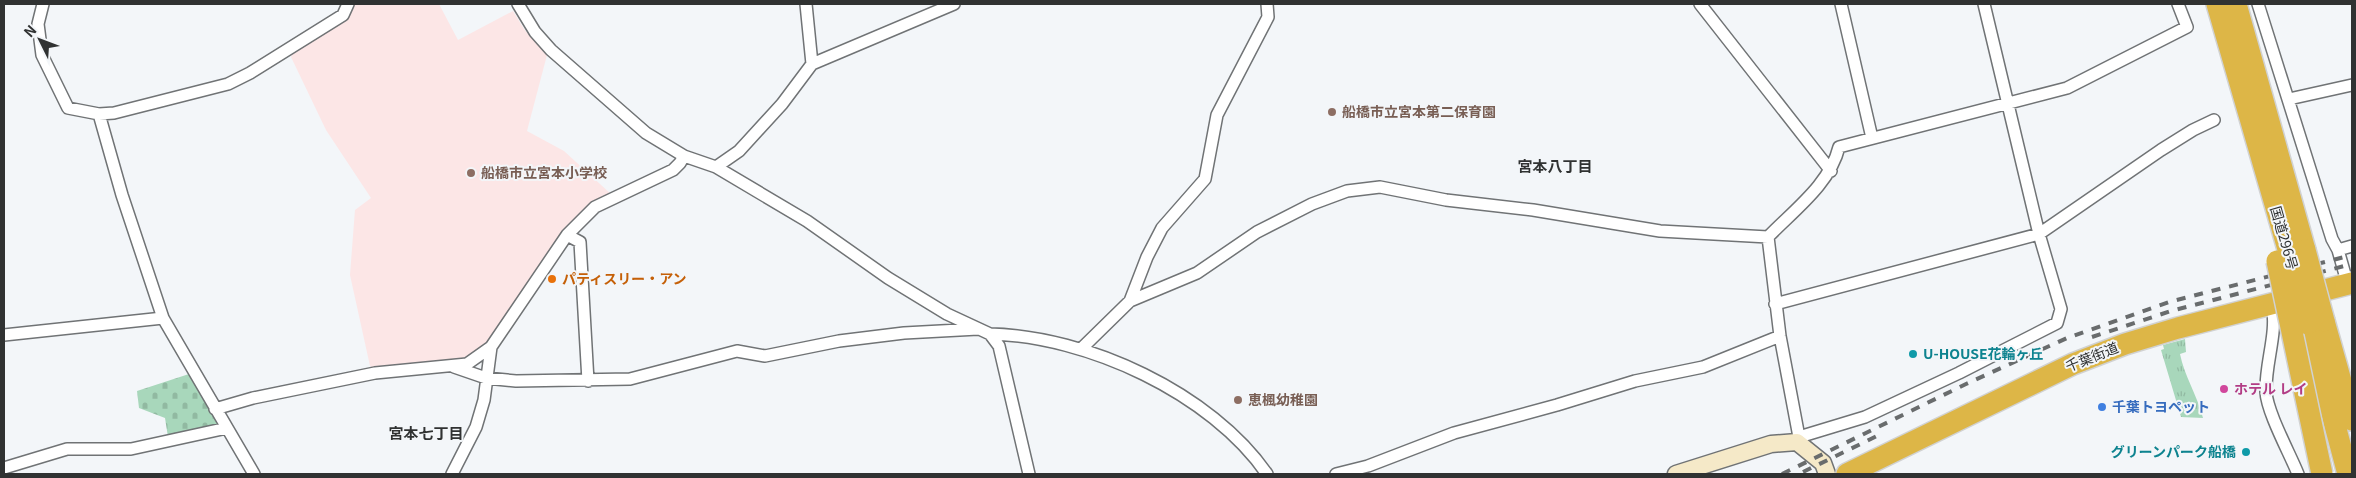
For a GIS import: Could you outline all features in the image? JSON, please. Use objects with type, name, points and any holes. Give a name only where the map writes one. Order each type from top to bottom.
[{"type":"highway","name":"国道296号","points":[[2217,4],[2291,256],[2352,420]]},
{"type":"highway","name":"国道296号","points":[[2236,4],[2291,256]]},
{"type":"highway","points":[[2291,256],[2322,474]]},
{"type":"highway","name":"千葉街道","points":[[1847,474],[2073,364],[2125,344],[2350,284]]},
{"type":"highway","name":"国道296号","points":[[2316,323],[2348,474]]},
{"type":"street","points":[[43,4],[38,24],[42,55],[68,108],[99,114],[135,109],[228,84],[250,73],[343,15],[348,4]]},
{"type":"street","points":[[518,4],[535,32],[551,50],[646,133],[684,156],[716,167],[808,221],[888,278],[947,314],[990,334],[999,346],[1029,474]]},
{"type":"street","points":[[806,4],[812,64]]},
{"type":"street","points":[[716,167],[739,151],[776,111],[812,64],[954,4]]},
{"type":"street","points":[[1130,301],[1146,257],[1162,228],[1205,179],[1217,115],[1268,17],[1267,4]]},
{"type":"street","points":[[1700,4],[1831,171]]},
{"type":"street","points":[[1841,4],[1872,138]]},
{"type":"street","points":[[1676,474],[1771,444],[1798,440],[1865,417],[1959,373],[2057,323],[2061,309],[2039,234],[1984,4]]},
{"type":"street","points":[[1080,349],[1130,301],[1196,273],[1257,232],[1312,204],[1347,191],[1380,187],[1446,200],[1533,210],[1660,231],[1768,237],[1831,171],[1839,147],[2067,88],[2187,27],[2178,4]]},
{"type":"street","points":[[2258,4],[2332,240],[2338,250],[2350,284]]},
{"type":"street","points":[[2289,99],[2352,85]]},
{"type":"street","points":[[99,114],[122,195],[163,318],[254,474]]},
{"type":"street","points":[[1775,304],[2039,234],[2169,145],[2214,120]]},
{"type":"street","points":[[216,409],[253,398],[375,373],[453,367],[467,364],[491,347],[568,235],[595,207],[672,170],[680,163],[684,156]]},
{"type":"street","points":[[568,235],[580,242],[588,381]]},
{"type":"street","points":[[1768,237],[1775,304],[1798,440],[1823,463],[1828,474]]},
{"type":"street","points":[[2338,250],[2352,246]]},
{"type":"street","points":[[2272,304],[2274,332],[2266,392],[2269,405],[2298,474]]},
{"type":"street","points":[[4,335],[163,318]]},
{"type":"street","points":[[453,367],[486,378],[516,381],[630,379],[737,351],[765,356],[848,340],[904,333],[979,328]]},
{"type":"street","points":[[990,334],[1017,335],[1080,349],[1161,382],[1197,405],[1216,420],[1267,474]]},
{"type":"street","points":[[1336,474],[1368,466],[1454,433],[1557,405],[1635,381],[1703,367],[1728,358],[1748,347],[1780,336]]},
{"type":"street","points":[[452,474],[476,427],[484,400],[491,347]]},
{"type":"street","points":[[4,468],[67,449],[131,449],[227,428]]},
{"type":"shaded area","name":"船橋市立宮本小学校","points":[[352,4],[439,4],[458,40],[513,11],[524,29],[547,55],[527,131],[564,151],[612,195],[594,203],[488,343],[466,358],[374,369],[370,366],[350,275],[355,210],[371,198],[326,130],[291,57],[295,49]]},
{"type":"green space","points":[[2185,339],[2186,352],[2180,354],[2184,370],[2203,418],[2181,417],[2161,350],[2164,349],[2163,345]]},
{"type":"green space","points":[[189,374],[221,425],[168,437],[165,418],[139,408],[137,391]]},
{"type":"railway","points":[[1782,474],[1966,384],[2067,338],[2169,302],[2352,255]]},
{"type":"railway","points":[[2092,337],[2171,311],[2352,264]]},
{"type":"railway","points":[[1803,472],[1879,435]]},
{"type":"place","name":"船橋市立宮本第二保育園","points":[[1332,112]]},
{"type":"place","name":"船橋市立宮本小学校","points":[[471,173]]},
{"type":"place","name":"パティスリー・アン","points":[[552,279]]},
{"type":"place","name":"U-HOUSE花輪ヶ丘","points":[[1913,354]]},
{"type":"place","name":"ホテル レイ","points":[[2224,389]]},
{"type":"place","name":"恵楓幼稚園","points":[[1238,400]]},
{"type":"place","name":"千葉トヨペット","points":[[2102,407]]},
{"type":"place","name":"グリーンパーク船橋","points":[[2246,452]]},
{"type":"district","name":"宮本八丁目","points":[[1555,167]]},
{"type":"district","name":"宮本七丁目","points":[[426,434]]}]
